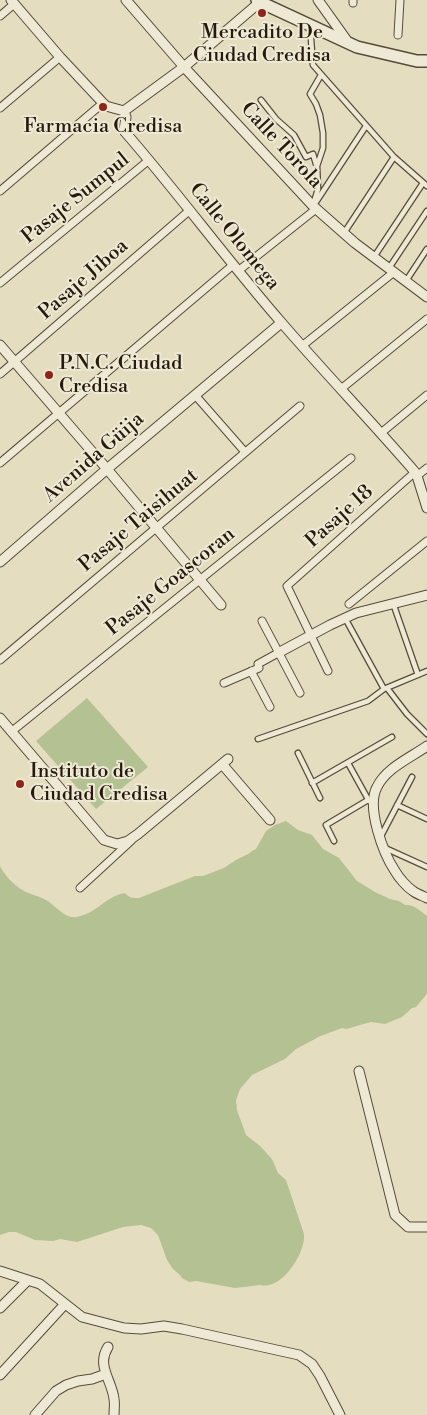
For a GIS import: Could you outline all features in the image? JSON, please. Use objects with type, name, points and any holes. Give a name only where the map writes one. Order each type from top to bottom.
[{"type":"street","name":"Calle Torola","points":[[128,0],[184,67],[315,208],[374,257],[427,297]]},
{"type":"street","points":[[318,0],[349,44]]},
{"type":"street","points":[[398,35],[400,0]]},
{"type":"street","points":[[0,16],[12,2],[102,103],[106,106],[124,110],[184,67],[259,1],[357,47],[417,61],[427,61]]},
{"type":"street","points":[[0,108],[60,57]]},
{"type":"street","points":[[0,191],[102,103]]},
{"type":"street","name":"Calle Olomega","points":[[124,110],[126,116],[124,131],[281,323],[416,474],[427,508]]},
{"type":"street","name":"Pasaje Sumpul","points":[[0,282],[149,160]]},
{"type":"street","points":[[0,463],[236,268],[315,208]]},
{"type":"street","name":"Pasaje Jiboa","points":[[0,374],[190,210]]},
{"type":"street","points":[[302,346],[392,270]]},
{"type":"street","points":[[341,389],[427,319]]},
{"type":"street","name":"Avenida Güija","points":[[0,562],[107,469],[281,323]]},
{"type":"street","points":[[0,345],[221,605]]},
{"type":"street","points":[[196,395],[245,452]]},
{"type":"street","points":[[381,433],[427,395]]},
{"type":"street","name":"Pasaje Taisihuat","points":[[0,660],[300,406]]},
{"type":"street","name":"Pasaje Goascoran","points":[[11,732],[351,458]]},
{"type":"street","name":"Pasaje 18","points":[[310,636],[287,586],[416,474],[427,468]]},
{"type":"street","points":[[349,604],[427,541]]},
{"type":"street","points":[[224,683],[259,668],[258,664],[344,618],[367,610],[427,595]]},
{"type":"street","points":[[262,621],[300,693]]},
{"type":"street","points":[[310,636],[328,671]]},
{"type":"street","points":[[251,671],[270,707]]},
{"type":"street","points":[[0,718],[104,840],[117,844],[128,841],[143,830]]},
{"type":"street","points":[[427,746],[385,775],[376,789],[373,804],[380,838],[395,872],[414,892],[427,898]]},
{"type":"street","points":[[80,888],[143,830],[225,762],[270,820]]},
{"type":"street","points":[[359,1071],[395,1215],[408,1227],[427,1227]]},
{"type":"street","points":[[0,1271],[40,1284],[82,1317],[124,1328],[141,1329],[164,1326],[299,1355],[312,1364],[340,1415]]},
{"type":"street","points":[[0,1308],[28,1280]]},
{"type":"street","points":[[0,1375],[65,1304]]},
{"type":"street","points":[[108,1346],[103,1354],[106,1374],[114,1398],[114,1415]]},
{"type":"street","points":[[35,1415],[56,1391],[66,1385],[106,1374]]},
{"type":"lane","points":[[310,26],[312,66],[394,157],[425,185],[374,257]]},
{"type":"lane","points":[[316,166],[323,148],[323,133],[320,115],[310,94],[321,75]]},
{"type":"lane","points":[[260,100],[271,114],[294,135],[306,157],[313,154],[318,189],[315,208]]},
{"type":"lane","points":[[315,208],[366,126]]},
{"type":"lane","points":[[344,233],[394,157]]},
{"type":"lane","points":[[392,270],[427,211]]},
{"type":"lane","points":[[406,281],[427,249]]},
{"type":"lane","points":[[393,603],[418,675]]},
{"type":"lane","points":[[344,618],[385,688],[427,734]]},
{"type":"lane","points":[[258,739],[368,701],[385,688],[427,671]]},
{"type":"lane","points":[[312,783],[392,738]]},
{"type":"lane","points":[[298,753],[320,798]]},
{"type":"lane","points":[[348,763],[374,811]]},
{"type":"lane","points":[[380,838],[412,777]]},
{"type":"lane","points":[[334,841],[326,825],[368,800]]},
{"type":"lane","points":[[397,805],[427,819]]},
{"type":"lane","points":[[384,848],[427,867]]},
{"type":"green space","points":[[87,698],[148,767],[96,809],[36,741]]},
{"type":"green space","points":[[286,821],[298,830],[312,835],[323,849],[339,858],[357,881],[390,899],[420,910],[427,916],[427,993],[416,1007],[412,1008],[402,1017],[385,1024],[371,1022],[346,1029],[342,1028],[318,1037],[296,1049],[285,1059],[252,1075],[240,1089],[236,1100],[237,1110],[246,1135],[272,1159],[278,1173],[286,1180],[304,1234],[304,1242],[297,1260],[284,1276],[276,1282],[268,1285],[235,1288],[196,1281],[189,1282],[182,1278],[167,1260],[158,1235],[151,1228],[141,1225],[123,1227],[77,1242],[60,1239],[53,1241],[35,1240],[16,1232],[0,1235],[0,866],[8,878],[21,889],[46,900],[68,916],[76,917],[89,912],[118,895],[125,893],[128,896],[139,898],[195,876],[203,876],[224,868],[256,849],[266,831]]},
{"type":"place","name":"Mercadito De Ciudad Credisa","points":[[262,13]]},
{"type":"place","name":"Farmacia Credisa","points":[[103,107]]},
{"type":"place","name":"P.N.C. Ciudad Credisa","points":[[49,375]]},
{"type":"place","name":"Instituto de Ciudad Credisa","points":[[20,784]]}]
